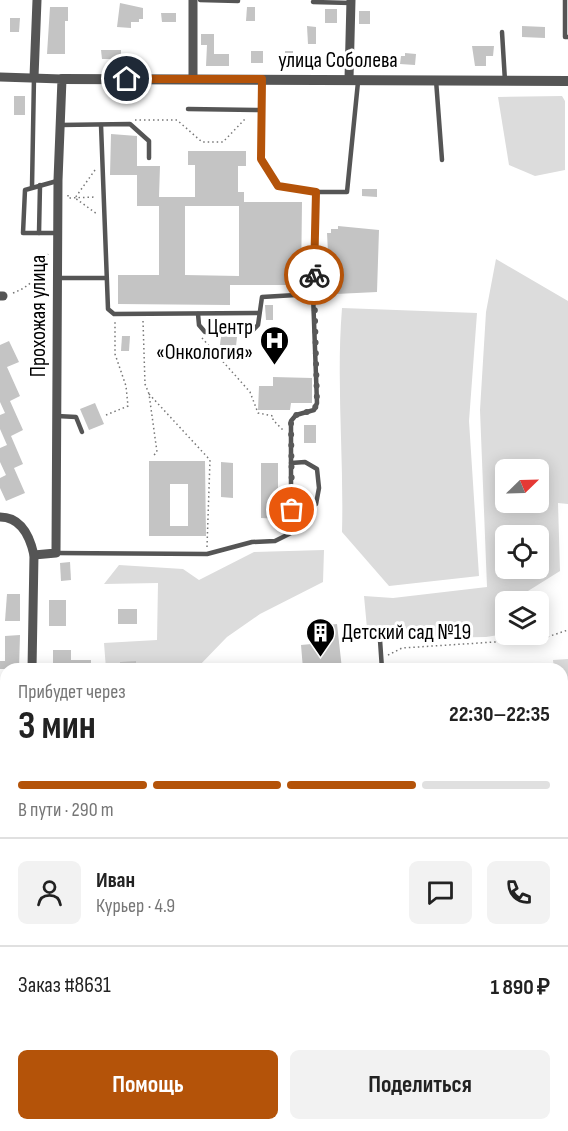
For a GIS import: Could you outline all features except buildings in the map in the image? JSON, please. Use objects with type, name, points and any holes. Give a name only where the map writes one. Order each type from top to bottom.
[{"type":"street","points":[[33,77],[37,0]]},
{"type":"street","points":[[193,0],[193,78]]},
{"type":"street","points":[[351,1],[354,79]]},
{"type":"street","name":"улица Соболева","points":[[0,77],[568,81]]},
{"type":"street","name":"Прохожая улица","points":[[56,554],[58,180],[62,79]]},
{"type":"street","points":[[0,517],[15,520],[26,533],[34,555],[32,663]]},
{"type":"street","points":[[34,555],[56,554]]},
{"type":"lane","points":[[200,0],[238,1]]},
{"type":"lane","points":[[565,0],[565,37],[568,37]]},
{"type":"lane","points":[[312,2],[351,1]]},
{"type":"lane","points":[[502,32],[505,81]]},
{"type":"lane","points":[[32,187],[33,77]]},
{"type":"lane","points":[[262,79],[261,159],[278,186],[316,192],[347,192],[354,79]]},
{"type":"lane","points":[[436,80],[442,160]]},
{"type":"lane","points":[[188,109],[261,110]]},
{"type":"lane","points":[[60,125],[130,124],[149,141],[149,158]]},
{"type":"lane","points":[[101,125],[105,278],[108,309],[114,314],[259,313]]},
{"type":"lane","points":[[58,180],[25,190],[23,232],[58,233]]},
{"type":"lane","points":[[39,233],[40,185]]},
{"type":"lane","points":[[56,554],[207,554],[252,542],[275,541],[291,533],[291,421],[296,415],[314,410],[317,403],[314,294],[316,192]]},
{"type":"lane","points":[[58,278],[105,278]]},
{"type":"lane","points":[[198,314],[199,325],[205,332],[252,331],[258,325],[262,297],[314,294]]},
{"type":"lane","points":[[57,416],[76,417],[82,432]]},
{"type":"lane","points":[[291,463],[305,462],[317,469],[319,488],[316,504],[292,510]]},
{"type":"lane","points":[[380,640],[382,663]]},
{"type":"path","points":[[117,124],[125,120],[177,120],[202,142],[223,142],[254,109]]},
{"type":"path","points":[[75,198],[101,162]]},
{"type":"path","points":[[68,198],[103,197]]},
{"type":"path","points":[[75,198],[77,202],[104,218]]},
{"type":"path","points":[[2,296],[19,291],[31,284],[42,272],[48,255]]},
{"type":"path","points":[[106,415],[128,406],[126,386],[116,354],[114,314]]},
{"type":"path","points":[[143,314],[145,384],[149,394],[157,452],[152,457]]},
{"type":"path","points":[[195,331],[250,392],[258,413],[273,416],[283,431],[291,435]]},
{"type":"path","points":[[149,394],[210,460],[207,554]]},
{"type":"path","points":[[381,657],[397,653],[402,648],[541,639],[568,630]]},
{"type":"shaded area","points":[[562,96],[565,101],[565,170],[535,176],[509,165],[498,97]]},
{"type":"shaded area","points":[[496,259],[568,301],[568,504],[558,503],[560,571],[549,578],[549,525],[495,525],[495,579],[547,579],[528,591],[495,591],[495,636],[368,639],[364,596],[393,598],[487,587],[480,410],[486,312]]},
{"type":"shaded area","points":[[342,308],[477,313],[469,421],[479,576],[389,586],[342,532],[340,336]]},
{"type":"shaded area","points":[[324,550],[323,582],[260,614],[227,637],[202,663],[106,663],[104,643],[157,640],[158,583],[104,584],[119,565],[183,569],[199,580],[254,552]]},
{"type":"shaded area","points":[[568,659],[568,663],[553,663],[553,660]]},
{"type":"way so far","points":[[292,510],[291,421],[302,412],[314,410],[317,403],[314,275]]},
{"type":"place","name":"Центр «Онкология»","points":[[274,366]]},
{"type":"place","name":"Детский сад №19","points":[[321,658]]},
{"type":"route","points":[[127,79],[262,79],[261,159],[278,186],[316,192],[314,275]]}]
